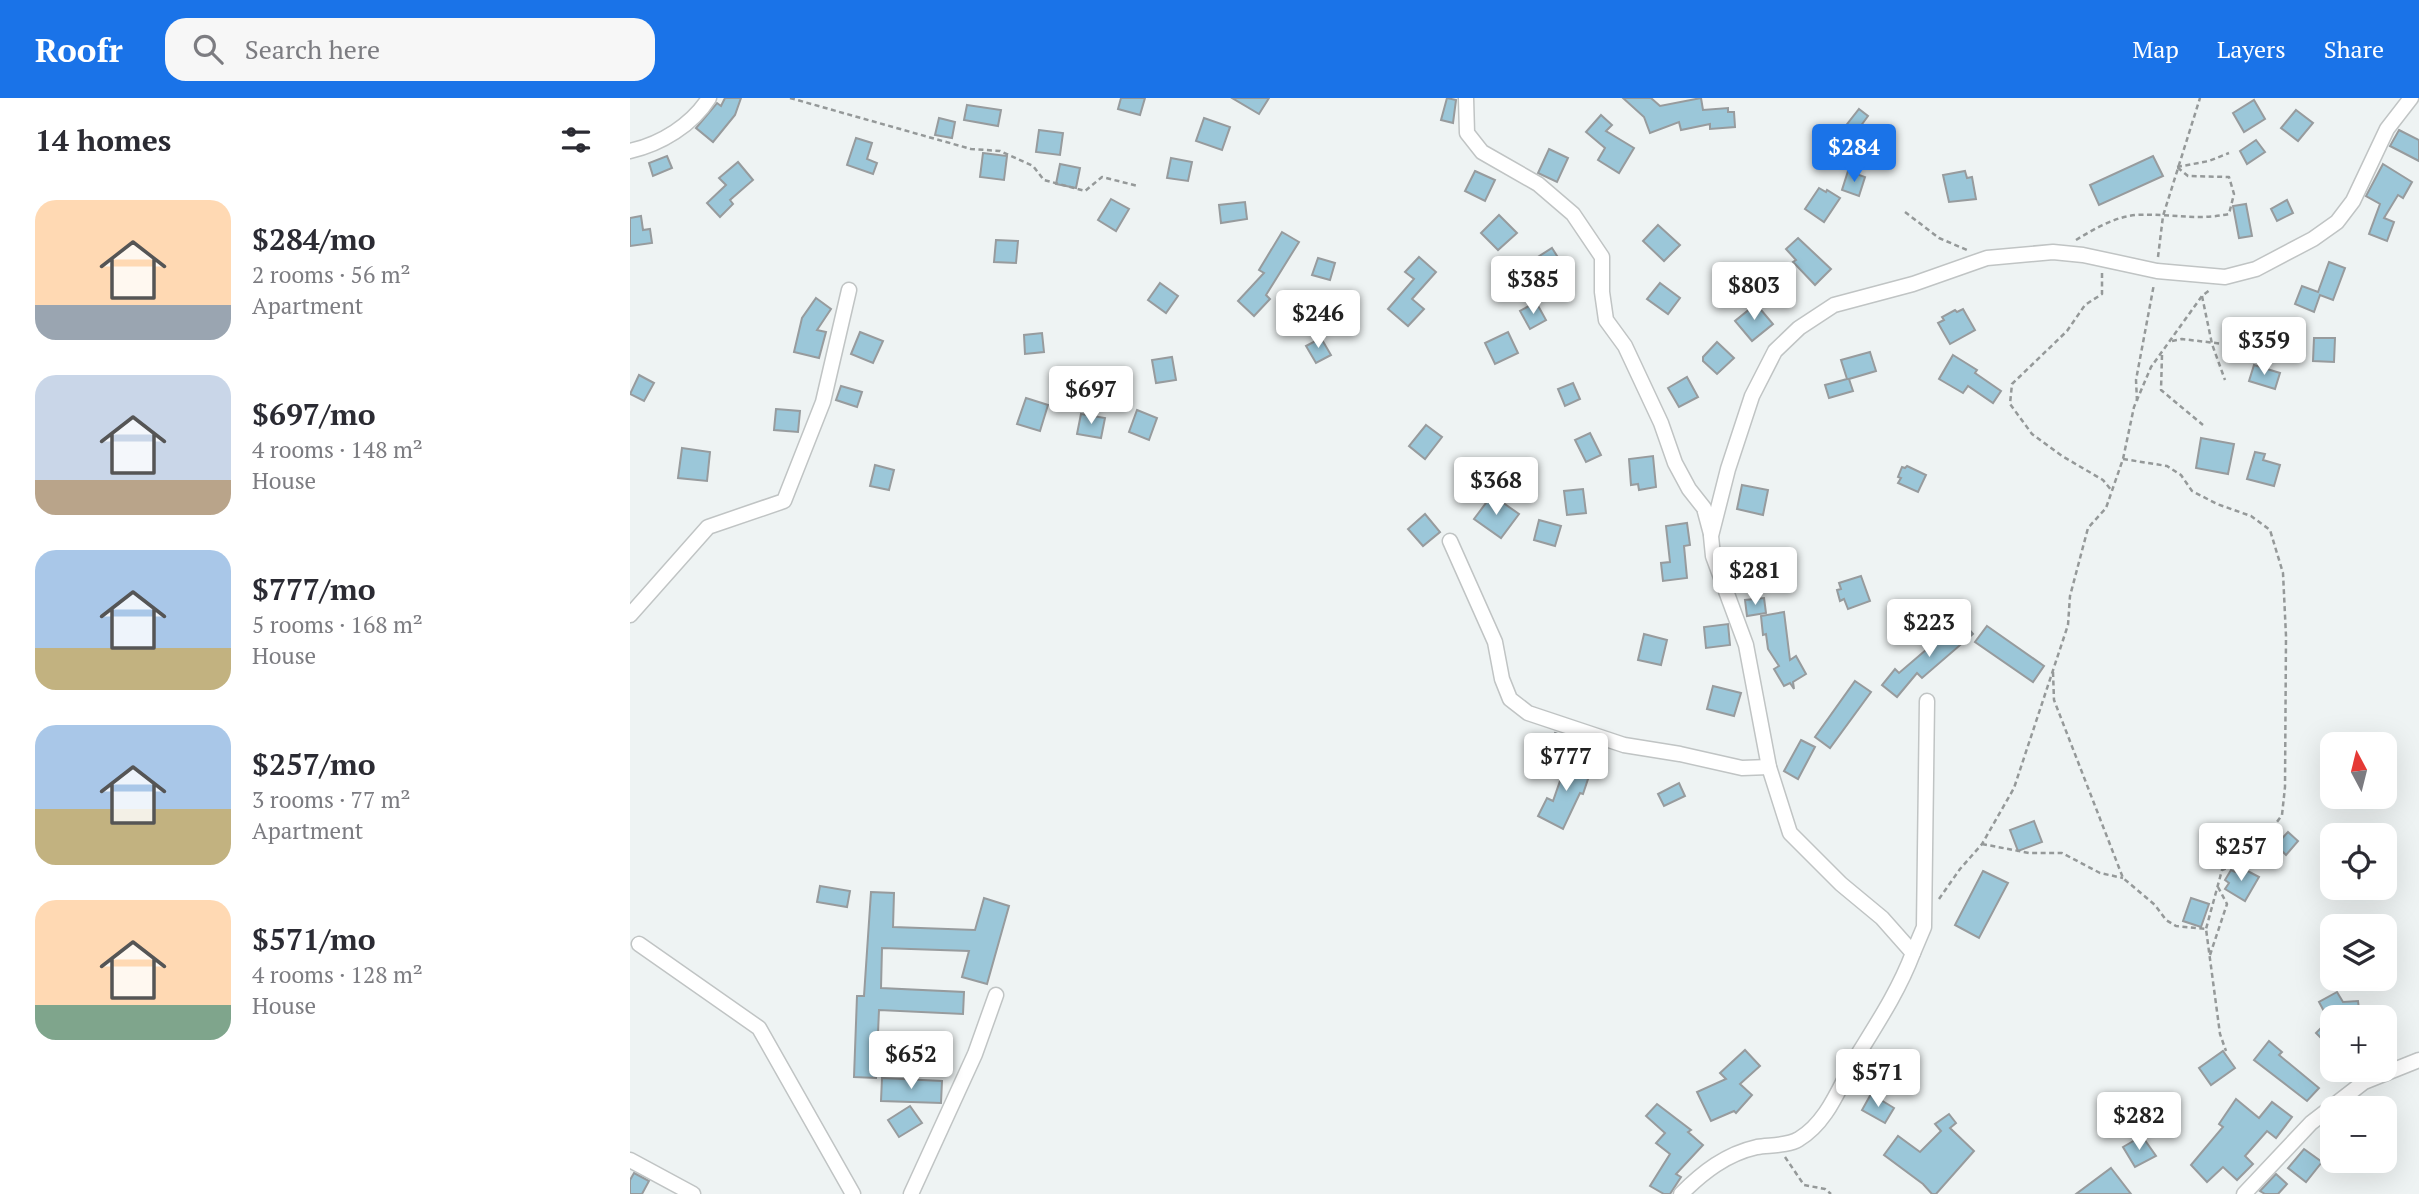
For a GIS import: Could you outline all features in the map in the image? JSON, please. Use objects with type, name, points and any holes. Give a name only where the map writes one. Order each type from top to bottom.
[{"type":"street","points":[[630,151],[647,147],[676,131],[701,111],[709,98]]},
{"type":"street","points":[[1466,98],[1467,133],[1482,152],[1538,184],[1573,214],[1602,257],[1602,292],[1606,320],[1625,346],[1661,423],[1675,463],[1689,489],[1704,508],[1713,556],[1746,645],[1769,767],[1790,833],[1841,884],[1882,918],[1913,953]]},
{"type":"street","points":[[1711,536],[1728,468],[1752,396],[1775,351],[1798,328],[1834,305],[1913,284],[1987,258],[2053,252],[2157,271],[2225,277],[2256,269],[2337,222],[2353,201],[2387,129],[2411,98]]},
{"type":"street","points":[[630,614],[709,527],[784,500],[823,402],[849,290]]},
{"type":"street","points":[[1450,541],[1494,642],[1502,679],[1510,699],[1528,713],[1624,745],[1742,768],[1769,767]]},
{"type":"street","points":[[1681,1194],[1707,1170],[1723,1160],[1757,1147],[1800,1139],[1833,1104],[1856,1058],[1903,980],[1924,927],[1927,701]]},
{"type":"street","points":[[639,944],[759,1028],[853,1194]]},
{"type":"street","points":[[911,1194],[975,1054],[996,995]]},
{"type":"street","points":[[2244,1194],[2311,1122],[2364,1082],[2419,1060]]},
{"type":"street","points":[[630,1160],[693,1194]]},
{"type":"path","points":[[790,98],[971,149],[1000,151],[1033,166],[1044,180],[1058,185],[1085,191],[1102,177],[1138,186]]},
{"type":"path","points":[[2137,403],[2136,380],[2157,271],[2163,216],[2200,98]]},
{"type":"path","points":[[2177,167],[2209,161],[2229,153]]},
{"type":"path","points":[[2053,252],[2101,225],[2135,215],[2206,218],[2229,214],[2234,194],[2229,177],[2188,176],[2177,167]]},
{"type":"path","points":[[1905,212],[1939,239],[1975,256],[1987,258]]},
{"type":"path","points":[[2102,259],[2102,294],[2085,305],[2067,331],[2011,384],[2010,404],[2032,434],[2062,456],[2103,480],[2112,491]]},
{"type":"path","points":[[1936,905],[1960,869],[1982,844],[2014,788],[2068,625],[2070,596],[2088,528],[2106,508],[2123,459],[2137,403],[2151,368],[2202,296],[2225,277]]},
{"type":"path","points":[[2202,296],[2212,344],[2225,380]]},
{"type":"path","points":[[2172,341],[2182,339],[2241,346]]},
{"type":"path","points":[[2162,355],[2161,390],[2203,425]]},
{"type":"path","points":[[2123,459],[2167,466],[2180,475],[2192,491],[2217,504],[2251,516],[2270,530],[2283,573],[2286,636],[2285,787],[2282,815],[2246,860],[2222,870],[2206,929],[2220,1034],[2226,1051]]},
{"type":"path","points":[[2053,669],[2054,700],[2123,878]]},
{"type":"path","points":[[1982,844],[2029,853],[2062,853],[2100,873],[2123,878],[2155,905],[2166,920],[2176,926],[2206,929]]},
{"type":"path","points":[[2208,958],[2227,904],[2218,887]]},
{"type":"path","points":[[1776,1144],[1804,1185],[1825,1189],[1831,1194]]},
{"type":"building","points":[[725,98],[741,98],[735,115],[713,142],[696,128],[717,103],[721,106]]},
{"type":"building","points":[[1121,98],[1145,98],[1140,115],[1118,109]]},
{"type":"building","points":[[1232,98],[1269,98],[1259,114]]},
{"type":"building","points":[[1447,98],[1456,100],[1453,123],[1441,120]]},
{"type":"building","points":[[1623,98],[1651,98],[1660,106],[1701,98],[1703,110],[1728,108],[1728,112],[1734,112],[1735,127],[1710,129],[1710,124],[1681,130],[1679,122],[1650,133],[1644,117]]},
{"type":"building","points":[[2254,100],[2265,119],[2244,132],[2233,113]]},
{"type":"building","points":[[967,105],[1001,110],[998,126],[964,120]]},
{"type":"building","points":[[1859,109],[1868,116],[1854,135],[1844,128]]},
{"type":"building","points":[[2296,110],[2313,123],[2298,141],[2281,128]]},
{"type":"building","points":[[1601,115],[1612,125],[1606,131],[1634,148],[1619,173],[1598,160],[1605,148],[1586,132]]},
{"type":"building","points":[[939,118],[955,122],[952,138],[935,135]]},
{"type":"building","points":[[1204,118],[1230,127],[1222,150],[1196,141]]},
{"type":"building","points":[[1039,130],[1063,133],[1060,155],[1036,152]]},
{"type":"building","points":[[2399,130],[2419,140],[2419,161],[2390,146]]},
{"type":"building","points":[[856,138],[872,143],[867,159],[877,163],[873,174],[847,165]]},
{"type":"building","points":[[2256,140],[2265,152],[2247,164],[2240,151]]},
{"type":"building","points":[[1549,149],[1568,158],[1557,182],[1538,173]]},
{"type":"building","points":[[983,153],[1007,156],[1004,180],[980,177]]},
{"type":"building","points":[[667,156],[672,168],[653,176],[649,163]]},
{"type":"building","points":[[2153,156],[2163,176],[2099,205],[2090,185]]},
{"type":"building","points":[[1171,158],[1192,162],[1188,181],[1167,178]]},
{"type":"building","points":[[738,162],[753,180],[730,200],[733,204],[720,217],[707,203],[726,185],[719,178]]},
{"type":"building","points":[[1060,164],[1080,168],[1076,188],[1056,184]]},
{"type":"building","points":[[2383,164],[2412,182],[2403,198],[2398,195],[2384,218],[2394,222],[2387,241],[2369,234],[2380,204],[2366,196]]},
{"type":"building","points":[[1475,171],[1495,180],[1485,201],[1465,191]]},
{"type":"building","points":[[1848,171],[1865,177],[1859,196],[1842,190]]},
{"type":"building","points":[[1965,171],[1967,178],[1972,177],[1976,199],[1949,202],[1943,175]]},
{"type":"building","points":[[1819,188],[1840,198],[1824,222],[1805,209]]},
{"type":"building","points":[[1111,199],[1129,209],[1116,231],[1098,220]]},
{"type":"building","points":[[2287,200],[2293,213],[2277,221],[2271,209]]},
{"type":"building","points":[[1245,202],[1247,219],[1221,223],[1219,205]]},
{"type":"building","points":[[2246,204],[2252,236],[2239,238],[2233,206]]},
{"type":"building","points":[[1499,215],[1517,233],[1498,250],[1481,233]]},
{"type":"building","points":[[641,216],[643,230],[650,229],[652,243],[630,246],[630,218]]},
{"type":"building","points":[[1658,225],[1680,245],[1664,261],[1643,241]]},
{"type":"building","points":[[1282,232],[1299,242],[1266,295],[1270,299],[1254,316],[1238,301],[1264,273],[1259,270]]},
{"type":"building","points":[[1798,238],[1831,269],[1815,285],[1793,262],[1796,260],[1786,249]]},
{"type":"building","points":[[996,240],[1018,241],[1016,263],[994,262]]},
{"type":"building","points":[[1552,248],[1566,270],[1547,281],[1533,260]]},
{"type":"building","points":[[1419,257],[1436,272],[1412,299],[1424,309],[1408,326],[1388,309],[1414,279],[1405,272]]},
{"type":"building","points":[[1318,258],[1335,263],[1330,280],[1312,275]]},
{"type":"building","points":[[2329,262],[2345,268],[2333,300],[2320,295],[2314,312],[2295,304],[2302,286],[2318,292]]},
{"type":"building","points":[[1160,283],[1178,296],[1166,313],[1148,300]]},
{"type":"building","points":[[1660,283],[1680,298],[1668,314],[1647,299]]},
{"type":"building","points":[[816,298],[831,309],[817,330],[826,332],[819,358],[794,352],[802,318]]},
{"type":"building","points":[[1536,302],[1546,320],[1530,329],[1520,311]]},
{"type":"building","points":[[1756,304],[1773,324],[1752,341],[1735,321]]},
{"type":"building","points":[[1963,309],[1975,330],[1950,344],[1938,323],[1944,320],[1942,317]]},
{"type":"building","points":[[860,332],[883,341],[873,363],[851,354]]},
{"type":"building","points":[[1508,332],[1518,353],[1495,364],[1485,343]]},
{"type":"building","points":[[1042,333],[1044,352],[1025,354],[1024,335]]},
{"type":"building","points":[[1321,338],[1331,355],[1316,363],[1306,346]]},
{"type":"building","points":[[2314,338],[2335,338],[2334,362],[2313,361]]},
{"type":"building","points":[[1717,342],[1734,358],[1717,374],[1703,361],[1703,357]]},
{"type":"building","points":[[1870,352],[1876,371],[1849,379],[1853,391],[1829,398],[1825,385],[1847,379],[1841,360]]},
{"type":"building","points":[[1953,355],[1977,370],[1975,373],[2001,391],[1993,403],[1968,386],[1963,393],[1939,379]]},
{"type":"building","points":[[1172,357],[1176,380],[1156,383],[1152,360]]},
{"type":"building","points":[[2254,365],[2280,373],[2275,389],[2249,381]]},
{"type":"building","points":[[639,375],[654,383],[644,401],[630,394]]},
{"type":"building","points":[[1687,377],[1698,397],[1679,407],[1668,388]]},
{"type":"building","points":[[1573,383],[1580,399],[1565,406],[1558,389]]},
{"type":"building","points":[[841,386],[862,392],[857,407],[836,400]]},
{"type":"building","points":[[1026,398],[1048,405],[1040,431],[1017,424]]},
{"type":"building","points":[[776,409],[800,411],[798,432],[774,430]]},
{"type":"building","points":[[1137,410],[1157,418],[1149,440],[1129,432]]},
{"type":"building","points":[[1081,414],[1105,418],[1101,438],[1077,434]]},
{"type":"building","points":[[1426,425],[1442,437],[1425,459],[1409,446]]},
{"type":"building","points":[[1590,433],[1601,455],[1586,462],[1575,440]]},
{"type":"building","points":[[2201,438],[2234,444],[2228,474],[2196,468]]},
{"type":"building","points":[[682,448],[710,452],[707,481],[678,478]]},
{"type":"building","points":[[2255,452],[2265,454],[2263,460],[2280,465],[2274,486],[2247,479]]},
{"type":"building","points":[[1653,456],[1656,487],[1639,490],[1638,484],[1631,485],[1629,459]]},
{"type":"building","points":[[875,465],[894,470],[889,490],[870,486]]},
{"type":"building","points":[[1907,466],[1926,475],[1918,492],[1898,483],[1902,467]]},
{"type":"building","points":[[1742,485],[1768,490],[1763,515],[1737,509]]},
{"type":"building","points":[[1583,489],[1586,513],[1567,515],[1564,491]]},
{"type":"building","points":[[1492,495],[1519,514],[1501,538],[1474,519]]},
{"type":"building","points":[[1425,514],[1440,532],[1423,546],[1408,529]]},
{"type":"building","points":[[1539,520],[1561,526],[1555,546],[1534,540]]},
{"type":"building","points":[[1687,523],[1690,545],[1684,546],[1687,578],[1663,581],[1661,563],[1670,562],[1666,526]]},
{"type":"building","points":[[1861,576],[1870,601],[1848,609],[1844,599],[1840,601],[1837,590],[1841,589],[1839,583]]},
{"type":"building","points":[[1764,598],[1766,613],[1747,616],[1745,600]]},
{"type":"building","points":[[1784,612],[1790,660],[1796,656],[1806,674],[1793,682],[1794,689],[1790,683],[1784,686],[1774,669],[1779,666],[1768,649],[1766,634],[1763,635],[1761,616]]},
{"type":"building","points":[[1961,620],[1973,634],[1922,678],[1917,673],[1897,697],[1882,685],[1895,669],[1899,673]]},
{"type":"building","points":[[1728,624],[1730,645],[1706,648],[1704,627]]},
{"type":"building","points":[[1987,626],[2044,666],[2033,682],[1975,642]]},
{"type":"building","points":[[1644,634],[1667,640],[1661,665],[1638,660]]},
{"type":"building","points":[[1855,681],[1871,692],[1830,748],[1815,737]]},
{"type":"building","points":[[1713,686],[1741,693],[1734,716],[1707,709]]},
{"type":"building","points":[[1555,733],[1571,739],[1565,755],[1549,749]]},
{"type":"building","points":[[1801,740],[1815,747],[1798,779],[1784,771]]},
{"type":"building","points":[[1568,758],[1592,767],[1583,794],[1580,793],[1563,829],[1538,816],[1547,798],[1553,801]]},
{"type":"building","points":[[1679,783],[1685,796],[1664,806],[1658,794]]},
{"type":"building","points":[[2034,821],[2042,842],[2018,851],[2010,830]]},
{"type":"building","points":[[2288,832],[2298,841],[2286,855],[2276,845]]},
{"type":"building","points":[[2238,866],[2259,877],[2245,901],[2225,889],[2229,883],[2225,880],[2231,870],[2235,872]]},
{"type":"building","points":[[1983,871],[2008,883],[1979,938],[1955,925]]},
{"type":"building","points":[[820,886],[850,891],[847,907],[817,902]]},
{"type":"building","points":[[871,892],[894,893],[893,927],[975,930],[984,898],[1009,906],[987,984],[962,977],[969,951],[882,948],[881,988],[964,992],[963,1014],[879,1010],[876,1078],[854,1077],[857,996],[864,996]]},
{"type":"building","points":[[2191,898],[2209,904],[2201,927],[2183,921]]},
{"type":"building","points":[[2337,992],[2343,1002],[2358,1001],[2358,1005],[2321,1005],[2319,1002]]},
{"type":"building","points":[[2269,1041],[2282,1052],[2279,1055],[2319,1088],[2307,1101],[2254,1060]]},
{"type":"building","points":[[1745,1050],[1760,1066],[1740,1084],[1752,1095],[1736,1113],[1734,1111],[1711,1121],[1697,1092],[1726,1079],[1720,1073]]},
{"type":"building","points":[[2223,1051],[2235,1068],[2211,1085],[2199,1068]]},
{"type":"building","points":[[882,1078],[942,1081],[941,1103],[881,1101]]},
{"type":"building","points":[[1871,1094],[1894,1108],[1885,1123],[1862,1110]]},
{"type":"building","points":[[2236,1099],[2259,1118],[2272,1102],[2292,1117],[2276,1138],[2267,1131],[2245,1156],[2253,1164],[2237,1180],[2223,1167],[2207,1182],[2191,1165],[2223,1127],[2219,1124]]},
{"type":"building","points":[[1657,1104],[1691,1130],[1688,1132],[1703,1145],[1676,1174],[1681,1177],[1670,1194],[1664,1194],[1650,1186],[1670,1154],[1656,1143],[1665,1133],[1646,1116]]},
{"type":"building","points":[[910,1106],[922,1123],[899,1137],[888,1120]]},
{"type":"building","points":[[1949,1114],[1956,1123],[1950,1128],[1974,1151],[1936,1194],[1932,1194],[1884,1155],[1898,1136],[1920,1152],[1941,1131],[1935,1124]]},
{"type":"building","points":[[2142,1136],[2156,1156],[2135,1167],[2123,1147]]},
{"type":"building","points":[[2304,1149],[2320,1161],[2320,1164],[2306,1182],[2288,1168]]},
{"type":"building","points":[[2111,1168],[2131,1194],[2076,1194]]},
{"type":"building","points":[[634,1173],[649,1181],[642,1194],[630,1194],[630,1180]]},
{"type":"building","points":[[2276,1174],[2287,1184],[2278,1194],[2265,1194],[2260,1191]]}]
